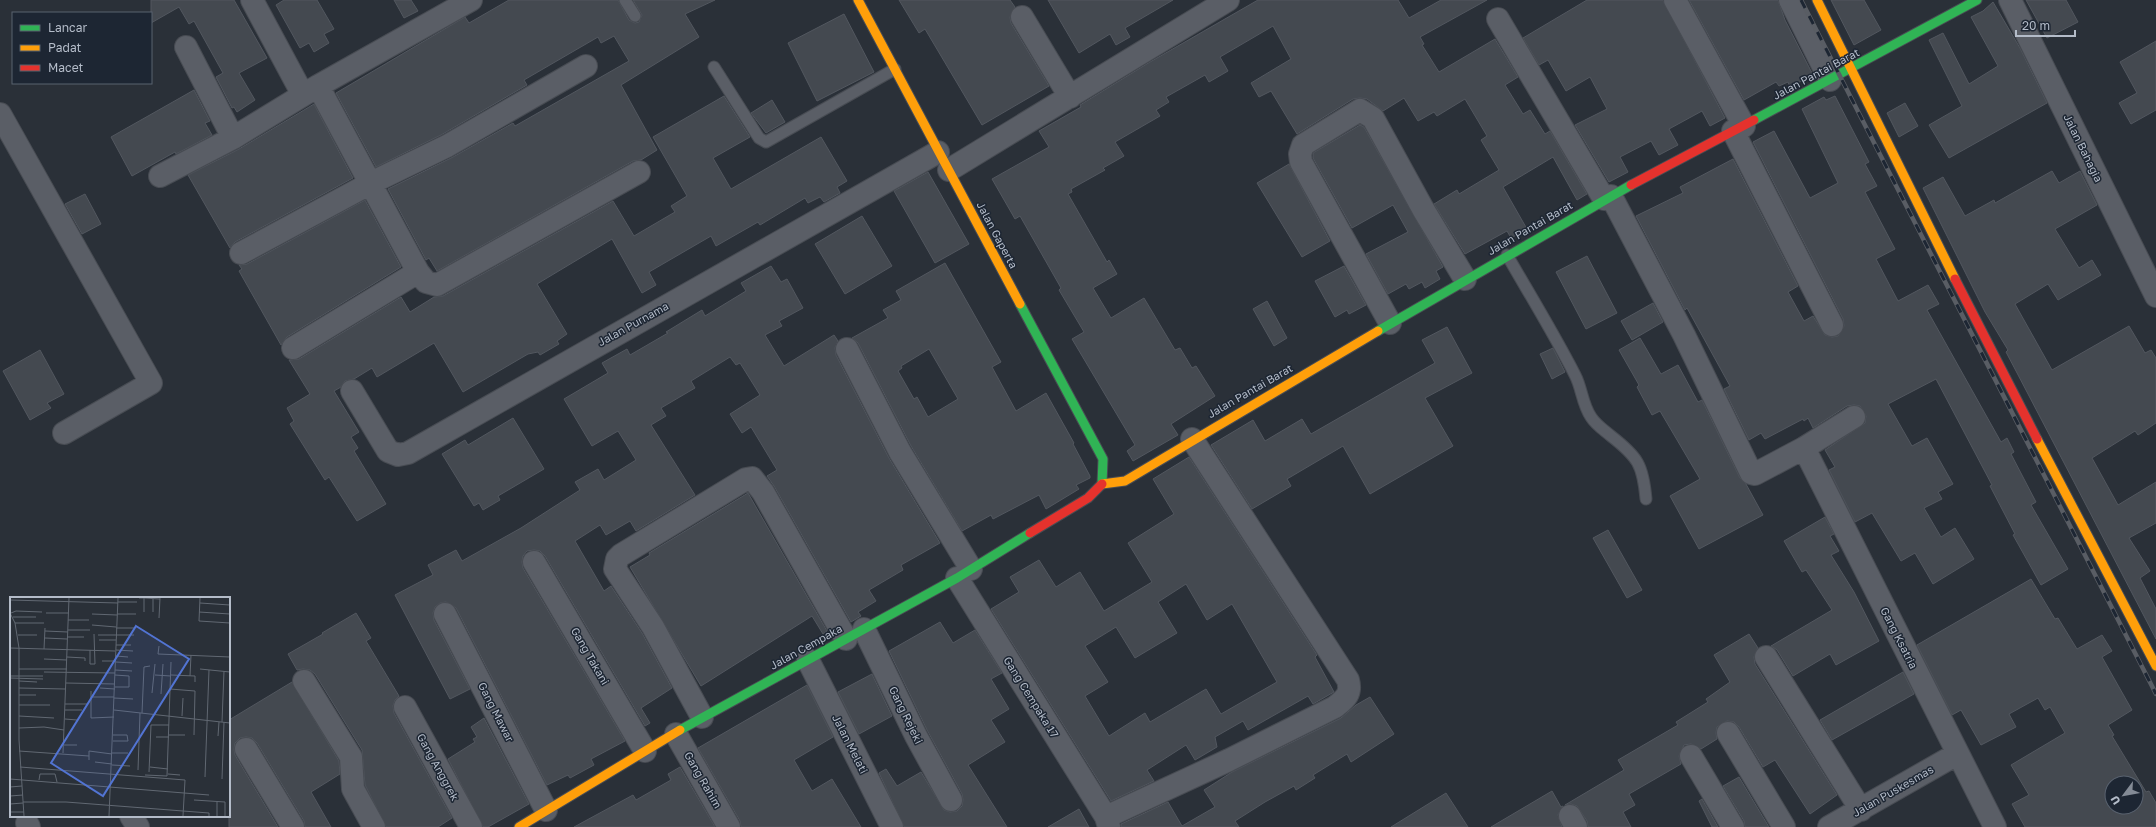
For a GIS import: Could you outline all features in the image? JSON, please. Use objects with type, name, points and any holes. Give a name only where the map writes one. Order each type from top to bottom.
[{"type":"street","points":[[252,0],[371,183],[418,272],[426,282],[438,285],[639,172]]},
{"type":"street","points":[[160,176],[233,138],[469,0]]},
{"type":"street","name":"Jalan Gaperta","points":[[858,0],[1103,459],[1102,484]]},
{"type":"street","points":[[944,161],[1070,97],[1228,0]]},
{"type":"street","points":[[1675,0],[1832,325]]},
{"type":"street","points":[[1790,0],[1830,80]]},
{"type":"street","points":[[1817,0],[1852,68],[1906,182],[1955,280],[2156,666]]},
{"type":"street","name":"Jalan Pantai Barat","points":[[1102,484],[1125,480],[1465,279],[1608,197],[1830,80],[1977,0]]},
{"type":"street","name":"Jalan Bahagia","points":[[2010,0],[2156,296]]},
{"type":"street","points":[[1022,17],[1070,97]]},
{"type":"street","points":[[1498,19],[1608,197],[1684,335],[1748,470],[1755,474],[1804,448],[1854,418]]},
{"type":"street","points":[[186,47],[233,138]]},
{"type":"street","points":[[241,253],[371,183],[447,146],[586,66]]},
{"type":"street","points":[[1390,323],[1301,162],[1300,154],[1304,145],[1360,110],[1373,118],[1423,209],[1465,279]]},
{"type":"street","points":[[0,114],[151,383],[64,433]]},
{"type":"street","name":"Jalan Purnama","points":[[352,391],[388,451],[398,455],[408,453],[944,161]]},
{"type":"street","points":[[293,348],[418,272]]},
{"type":"street","name":"Gang Cempaka 17","points":[[847,349],[964,573],[1107,822]]},
{"type":"street","points":[[1107,822],[1335,707],[1347,698],[1351,688],[1348,680],[1192,439]]},
{"type":"street","name":"Gang Ksatria","points":[[1804,448],[1957,754],[1996,827]]},
{"type":"street","name":"Gang Rejeki","points":[[702,717],[653,627],[615,569],[615,563],[617,558],[621,555],[746,479],[752,478],[763,492],[855,634],[916,736],[951,800]]},
{"type":"street","name":"Jalan Cempaka","points":[[535,820],[702,717],[964,573],[1088,498],[1102,484]]},
{"type":"street","name":"Gang Takani","points":[[534,562],[645,751]]},
{"type":"street","name":"Gang Mawar","points":[[445,614],[535,820]]},
{"type":"street","points":[[1766,657],[1861,810]]},
{"type":"street","name":"Jalan Melati","points":[[808,660],[892,827]]},
{"type":"street","points":[[304,681],[351,757],[353,789],[374,827]]},
{"type":"street","name":"Gang Anggrek","points":[[405,707],[471,827]]},
{"type":"street","points":[[1728,733],[1784,827]]},
{"type":"street","name":"Gang Rahim","points":[[676,734],[729,827]]},
{"type":"street","points":[[246,749],[293,827]]},
{"type":"street","name":"Jalan Puskesmas","points":[[1829,827],[1957,754]]},
{"type":"street","points":[[1691,756],[1733,827]]},
{"type":"street","points":[[132,817],[138,827]]},
{"type":"lane","points":[[625,0],[635,16]]},
{"type":"lane","points":[[714,67],[758,138],[766,142],[895,69]]},
{"type":"lane","points":[[1507,256],[1580,384],[1584,402],[1592,418],[1625,446],[1640,466],[1644,476],[1646,499]]},
{"type":"building","points":[[151,0],[234,0],[267,58],[239,73],[255,100],[237,112],[234,107],[232,108],[216,77],[223,73],[194,21],[189,24],[179,7],[152,22]]},
{"type":"building","points":[[284,0],[317,0],[334,29],[324,34],[329,43],[314,52],[309,43],[300,48],[276,5]]},
{"type":"building","points":[[394,0],[411,0],[418,11],[404,18]]},
{"type":"building","points":[[509,0],[618,0],[629,20],[635,23],[639,22],[642,15],[633,0],[715,0],[685,14],[699,37],[621,85],[657,150],[641,160],[633,161],[437,271],[429,258],[426,260],[388,189],[453,157],[513,123],[515,126],[629,61],[614,36],[601,43],[598,37],[524,80],[527,85],[441,135],[376,167],[336,93],[465,17],[469,23]]},
{"type":"building","points":[[899,0],[1010,0],[1015,7],[1010,17],[1011,23],[1049,86],[982,125],[925,29],[919,33]]},
{"type":"building","points":[[1048,0],[1173,0],[1125,28],[1130,37],[1116,45],[1110,34],[1079,53]]},
{"type":"building","points":[[1258,0],[1398,0],[1409,18],[1441,0],[1487,0],[1420,37],[1424,44],[1422,45],[1439,72],[1495,39],[1518,77],[1505,85],[1523,114],[1530,110],[1545,134],[1550,131],[1587,194],[1577,200],[1553,157],[1503,187],[1527,229],[1511,238],[1507,231],[1465,254],[1434,204],[1457,190],[1459,194],[1499,170],[1481,140],[1487,136],[1465,99],[1437,116],[1434,112],[1418,121],[1404,98],[1383,111],[1367,99],[1353,99],[1297,134],[1271,91],[1259,97],[1251,83],[1291,59],[1273,26],[1220,57],[1228,71],[1209,82],[1205,75],[1166,97],[1169,102],[1156,110],[1160,116],[1115,142],[1124,156],[1103,168],[1105,170],[1071,189],[1072,192],[1068,194],[1107,262],[1109,260],[1117,274],[1093,288],[1111,318],[1144,298],[1175,350],[1180,348],[1192,368],[1196,366],[1215,396],[1171,424],[1178,435],[1133,461],[1127,451],[1135,445],[1072,339],[1084,332],[1059,290],[1061,288],[1020,216],[1015,219],[992,179],[1049,147],[1039,131],[1081,107],[1080,105],[1150,62]]},
{"type":"building","points":[[1587,0],[1663,0],[1725,118],[1710,126],[1702,111],[1669,129],[1678,145],[1659,155],[1651,141],[1620,157],[1628,172],[1609,182],[1575,125],[1607,109],[1590,77],[1566,91],[1548,60],[1539,65],[1523,38]]},
{"type":"building","points":[[1689,0],[1778,0],[1785,20],[1813,75],[1790,87],[1788,82],[1779,86],[1776,82],[1744,100]]},
{"type":"building","points":[[1831,0],[1864,0],[1881,30],[1854,45]]},
{"type":"building","points":[[2026,0],[2066,0],[2078,22],[2047,38]]},
{"type":"building","points":[[1993,2],[2020,48],[2047,103],[1949,158],[1929,125],[1962,106],[1929,40],[1943,33],[1969,84],[1998,66],[1971,17],[1983,11]]},
{"type":"building","points":[[844,14],[874,72],[817,101],[788,43]]},
{"type":"building","points":[[2156,41],[2156,110],[2131,124],[2119,103],[2137,93],[2120,62]]},
{"type":"building","points":[[194,90],[210,121],[205,123],[212,135],[176,154],[175,152],[132,176],[111,137]]},
{"type":"building","points":[[724,96],[750,137],[713,158],[731,189],[821,137],[847,181],[837,187],[840,193],[824,202],[820,197],[808,203],[805,198],[760,225],[758,222],[716,246],[711,236],[649,272],[656,285],[642,293],[612,239],[537,284],[567,334],[557,341],[559,344],[540,355],[538,352],[528,354],[463,392],[434,343],[377,377],[372,368],[354,379],[345,381],[341,387],[334,391],[359,432],[351,437],[358,448],[354,451],[386,504],[357,521],[329,477],[325,480],[290,424],[294,421],[287,408],[310,394],[289,360],[299,359],[401,297],[410,312],[434,297],[443,296],[613,201],[634,236],[675,212],[671,206],[687,196],[653,137]]},
{"type":"building","points":[[1835,96],[1869,162],[1865,164],[1877,186],[1865,192],[1895,249],[1876,259],[1898,301],[1928,285],[1939,304],[1927,310],[2001,442],[2007,438],[2014,452],[2011,454],[2036,502],[2031,505],[2068,569],[2041,585],[2013,535],[2015,534],[1990,486],[1992,485],[1936,379],[1888,404],[1912,446],[1927,438],[1953,484],[1938,492],[1942,499],[1924,508],[1941,537],[1955,528],[1974,559],[1933,584],[1915,553],[1901,561],[1872,513],[1855,522],[1829,470],[1835,467],[1825,450],[1865,423],[1866,416],[1860,406],[1847,406],[1813,428],[1808,418],[1804,421],[1803,419],[1765,439],[1761,433],[1749,440],[1724,389],[1730,386],[1687,308],[1685,310],[1636,216],[1683,193],[1680,187],[1733,159],[1798,286],[1788,292],[1804,321],[1813,316],[1825,335],[1832,337],[1838,336],[1844,326],[1843,319],[1753,142],[1774,131],[1810,198],[1838,183],[1802,109],[1824,97],[1826,100]]},
{"type":"building","points":[[772,100],[785,122],[766,133],[751,113]]},
{"type":"building","points":[[1905,103],[1918,126],[1899,137],[1887,113]]},
{"type":"building","points":[[314,104],[353,178],[235,242],[230,248],[188,175],[239,149]]},
{"type":"building","points":[[1360,125],[1364,127],[1443,267],[1436,271],[1440,279],[1425,288],[1422,282],[1409,289],[1406,284],[1388,294],[1366,254],[1408,232],[1393,205],[1352,228],[1313,158],[1313,153]]},
{"type":"building","points":[[1289,164],[1330,241],[1302,257],[1257,183]]},
{"type":"building","points":[[2052,171],[2059,183],[2080,171],[2097,205],[2055,229],[2079,268],[2092,260],[2101,275],[2058,300],[2048,284],[2015,304],[2052,370],[2129,326],[2145,353],[2151,350],[2156,358],[2156,423],[2138,435],[2135,431],[2092,458],[2118,505],[2156,482],[2156,523],[2129,538],[2150,571],[2140,578],[2156,609],[2156,639],[2006,352],[2008,350],[1985,312],[1923,188],[1943,177],[1965,216],[1994,200],[1995,203]]},
{"type":"building","points":[[928,172],[969,244],[935,263],[894,191]]},
{"type":"building","points":[[85,194],[101,224],[82,234],[65,204]]},
{"type":"building","points":[[365,200],[401,267],[287,337],[281,345],[239,271],[242,269],[239,265],[247,264]]},
{"type":"building","points":[[862,216],[892,266],[845,294],[815,244]]},
{"type":"building","points":[[1587,256],[1617,313],[1586,329],[1556,272]]},
{"type":"building","points":[[945,263],[1001,362],[992,367],[1016,411],[1046,393],[1074,443],[1073,444],[1090,476],[1090,478],[1076,485],[1079,489],[1046,509],[1039,495],[993,519],[991,515],[962,531],[911,446],[858,343],[852,338],[888,318],[883,310],[901,300],[896,291]],"holes":[[[929,349],[958,399],[928,417],[917,397],[914,399],[898,371],[902,368],[901,366]]]},
{"type":"building","points":[[771,266],[781,282],[787,279],[803,308],[779,321],[782,326],[765,335],[784,366],[834,335],[838,341],[835,348],[836,355],[889,458],[940,543],[901,565],[903,570],[869,590],[876,601],[858,612],[861,616],[851,622],[767,476],[777,470],[751,427],[742,433],[730,414],[760,395],[740,363],[736,365],[730,357],[691,381],[695,388],[661,408],[666,416],[651,425],[695,495],[636,531],[630,521],[606,535],[600,525],[575,541],[604,591],[611,586],[642,633],[672,688],[641,708],[650,723],[645,726],[545,556],[540,551],[534,550],[527,551],[523,556],[523,568],[625,741],[591,759],[594,765],[570,778],[568,775],[547,785],[456,608],[446,602],[440,603],[435,607],[433,613],[434,620],[470,689],[450,699],[395,595],[433,575],[428,565],[456,550],[462,561],[521,528],[580,490],[575,482],[598,469],[604,480],[636,460],[618,431],[592,446],[564,399],[608,373],[602,363],[627,349],[630,355],[668,333],[666,332],[702,310],[705,316],[746,291],[741,283]]},
{"type":"building","points":[[1344,266],[1366,305],[1349,314],[1347,310],[1335,317],[1315,281]]},
{"type":"building","points":[[1267,301],[1287,338],[1274,346],[1253,309]]},
{"type":"building","points":[[1653,303],[1663,322],[1632,340],[1621,321]]},
{"type":"building","points":[[1447,327],[1472,373],[1425,398],[1453,446],[1370,494],[1343,446],[1287,479],[1291,486],[1252,509],[1211,445],[1253,420],[1265,441],[1302,419],[1311,434],[1435,363],[1422,340]]},
{"type":"building","points":[[1640,338],[1661,374],[1678,365],[1698,402],[1702,400],[1740,478],[1746,484],[1763,515],[1699,549],[1670,496],[1700,479],[1660,411],[1652,415],[1637,387],[1639,385],[1619,350]]},
{"type":"building","points":[[1553,348],[1565,372],[1552,379],[1540,354]]},
{"type":"building","points":[[40,350],[64,394],[47,403],[51,408],[30,420],[3,371]]},
{"type":"building","points":[[513,418],[544,469],[498,496],[500,500],[483,510],[479,503],[474,506],[442,454],[465,440],[468,445]]},
{"type":"building","points":[[1189,457],[1317,655],[1315,657],[1334,692],[1313,704],[1308,696],[1248,730],[1243,721],[1215,737],[1217,747],[1195,760],[1186,745],[1147,770],[1154,781],[1111,801],[991,609],[1019,592],[1010,577],[1039,560],[1056,587],[1080,572],[1104,611],[1152,582],[1128,543],[1174,514],[1153,479]],"holes":[[[1186,584],[1207,620],[1232,604],[1277,682],[1221,714],[1206,689],[1150,722],[1145,713],[1109,736],[1085,696],[1108,682],[1085,646],[1116,627],[1135,658],[1177,633],[1158,602]]]},
{"type":"building","points":[[748,493],[827,631],[823,634],[812,616],[701,686],[630,567],[650,555],[649,553]]},
{"type":"building","points":[[1825,517],[1834,534],[1830,536],[1839,551],[1831,555],[1854,592],[1879,641],[1836,665],[1830,654],[1793,676],[1777,650],[1771,646],[1832,610],[1806,570],[1802,572],[1784,541]]},
{"type":"building","points":[[1608,530],[1642,590],[1627,598],[1593,538]]},
{"type":"building","points":[[2031,579],[2055,619],[2058,618],[2077,649],[2102,635],[2112,651],[2102,657],[2132,710],[2108,725],[2114,735],[2112,736],[2136,775],[2104,775],[2104,815],[2144,815],[2144,789],[2146,792],[2149,791],[2156,803],[2156,827],[2025,827],[2012,804],[2029,795],[2011,765],[2065,733],[2050,707],[2045,710],[2038,698],[2009,714],[2016,727],[1981,745],[1961,710],[1952,715],[1917,645]]},
{"type":"building","points":[[356,613],[371,638],[366,641],[399,696],[395,700],[393,706],[394,713],[452,818],[438,827],[386,827],[365,785],[362,750],[315,674],[310,670],[297,670],[288,654]]},
{"type":"building","points":[[940,622],[953,643],[975,630],[1002,673],[991,679],[1009,709],[991,720],[1005,742],[968,765],[1007,827],[904,827],[879,773],[886,769],[897,786],[921,772],[944,810],[950,812],[957,811],[962,806],[962,794],[927,730],[889,651]]},
{"type":"building","points":[[1749,634],[1758,648],[1754,657],[1755,664],[1837,795],[1810,814],[1775,760],[1763,767],[1739,727],[1734,722],[1727,721],[1717,727],[1717,739],[1701,749],[1691,744],[1684,745],[1679,756],[1681,764],[1629,794],[1635,805],[1623,812],[1631,827],[1588,827],[1587,821],[1577,806],[1571,804],[1565,805],[1624,770],[1618,760],[1678,725],[1676,722],[1708,702],[1706,699],[1730,682],[1714,655]]},
{"type":"building","points":[[1903,672],[1914,694],[1832,740],[1820,720]]},
{"type":"building","points":[[872,674],[892,716],[859,734],[838,692]]},
{"type":"building","points":[[292,682],[339,761],[340,774],[311,792],[331,827],[305,827],[304,821],[257,743],[252,738],[246,737],[240,738],[235,743],[235,755],[278,827],[229,827],[230,719]]},
{"type":"building","points":[[807,685],[833,737],[794,760],[812,791],[832,779],[861,827],[741,827],[740,821],[698,748]]},
{"type":"building","points":[[1370,697],[1394,734],[1351,762],[1347,754],[1313,775],[1315,778],[1296,790],[1294,786],[1265,802],[1235,821],[1239,827],[1121,827],[1121,824],[1168,802],[1182,826],[1215,807],[1204,790],[1232,772],[1341,718],[1356,705]]},
{"type":"building","points":[[484,718],[529,804],[488,827],[483,827],[448,759],[475,742],[473,739],[477,737],[471,727]]},
{"type":"building","points":[[680,767],[715,827],[574,827],[633,795],[636,800],[671,780],[668,774]]},
{"type":"building","points":[[1739,777],[1769,827],[1745,827],[1744,821],[1723,786]]},
{"type":"building","points":[[1552,791],[1561,807],[1563,806],[1558,815],[1562,827],[1491,827]]},
{"type":"building","points":[[1446,793],[1468,827],[1391,827]]},
{"type":"building","points":[[1702,799],[1718,827],[1712,827],[1699,801]]},
{"type":"building","points":[[1079,809],[1089,827],[1048,827]]},
{"type":"railway","points":[[1801,0],[2156,694]]},
{"type":"traffic: fast","points":[[1754,120],[1977,0]]},
{"type":"traffic: fast","points":[[1378,331],[1631,185]]},
{"type":"traffic: fast","points":[[1020,304],[1103,459],[1102,484]]},
{"type":"traffic: fast","points":[[680,730],[957,578],[1030,533]]},
{"type":"traffic: slow","points":[[858,0],[1020,304]]},
{"type":"traffic: slow","points":[[1817,0],[1955,279]]},
{"type":"traffic: slow","points":[[1102,484],[1125,481],[1378,331]]},
{"type":"traffic: slow","points":[[2037,439],[2156,666]]},
{"type":"traffic: slow","points":[[519,827],[680,730]]},
{"type":"traffic: jam","points":[[1631,185],[1754,120]]},
{"type":"traffic: jam","points":[[1955,279],[2037,439]]},
{"type":"traffic: jam","points":[[1030,533],[1088,498],[1102,484]]}]
